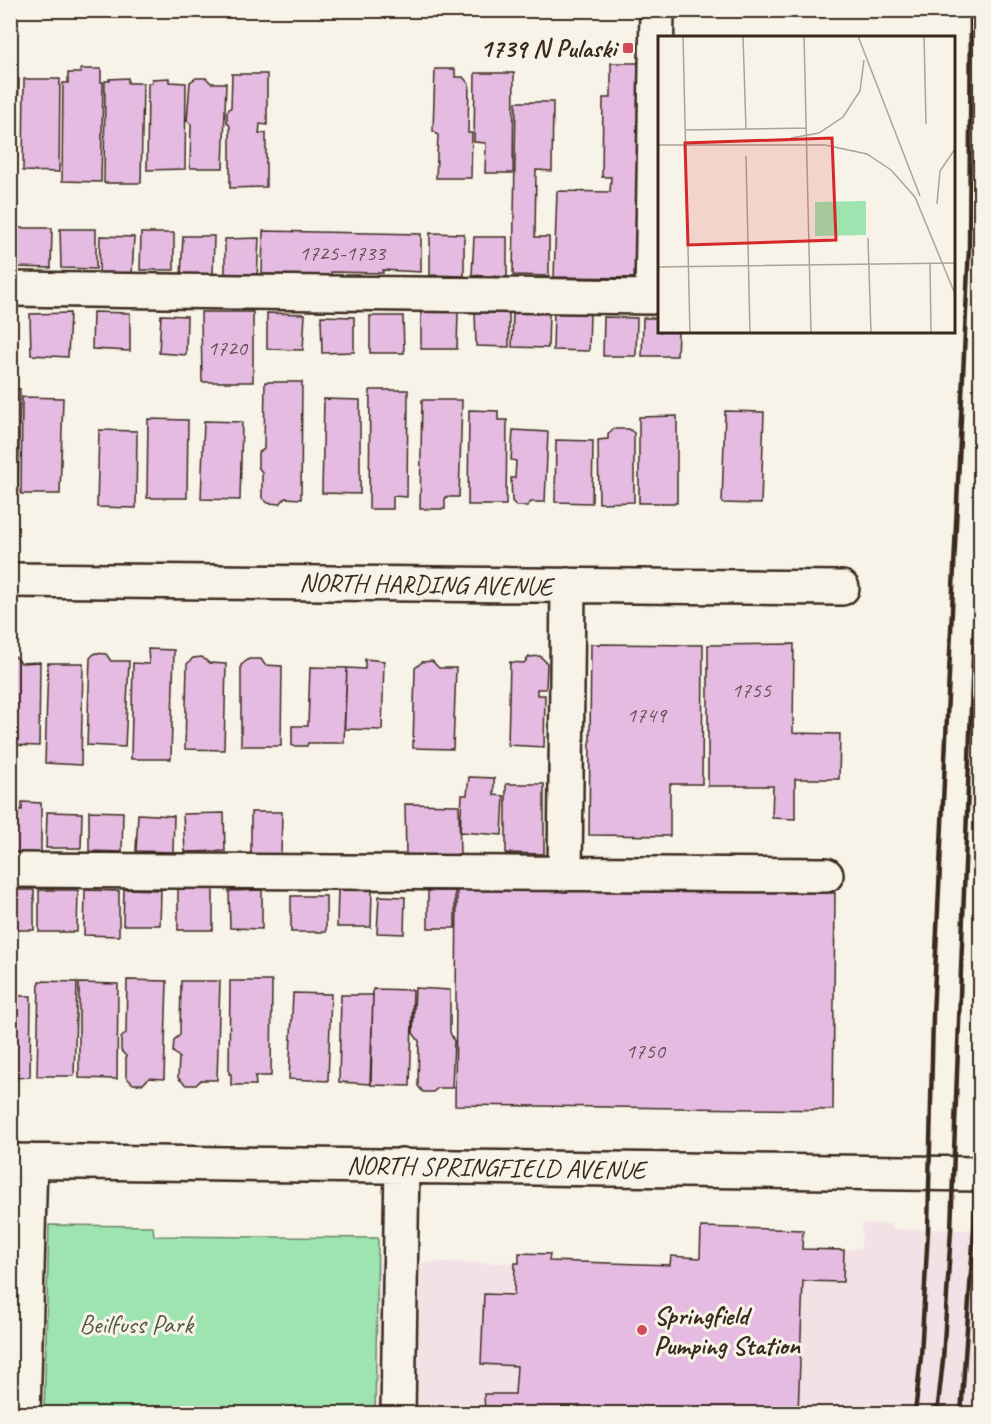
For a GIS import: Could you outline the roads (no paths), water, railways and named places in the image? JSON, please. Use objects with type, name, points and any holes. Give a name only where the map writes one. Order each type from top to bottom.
[{"type":"street","points":[[10,289],[652,297],[657,10]]},
{"type":"street","name":"NORTH HARDING AVENUE","points":[[10,580],[842,588]]},
{"type":"street","points":[[565,874],[568,585]]},
{"type":"street","points":[[10,870],[826,875]]},
{"type":"street","points":[[20,1161],[23,1413]]},
{"type":"street","name":"NORTH SPRINGFIELD AVENUE","points":[[20,1161],[981,1173]]},
{"type":"street","points":[[398,1413],[402,1165]]},
{"type":"railway","points":[[915,1414],[921,1356],[928,1230],[933,1016],[969,247],[971,10]]},
{"type":"railway","points":[[937,1414],[943,1360],[951,1230],[980,474]]},
{"type":"railway","points":[[961,1414],[974,1230],[980,1033]]},
{"type":"place","name":"1739 N Pulaski","points":[[628,48]]},
{"type":"place","name":"Springfield Pumping Station","points":[[642,1330]]},
{"type":"park label","name":"Beilfuss Park","points":[[136,1324]]}]
